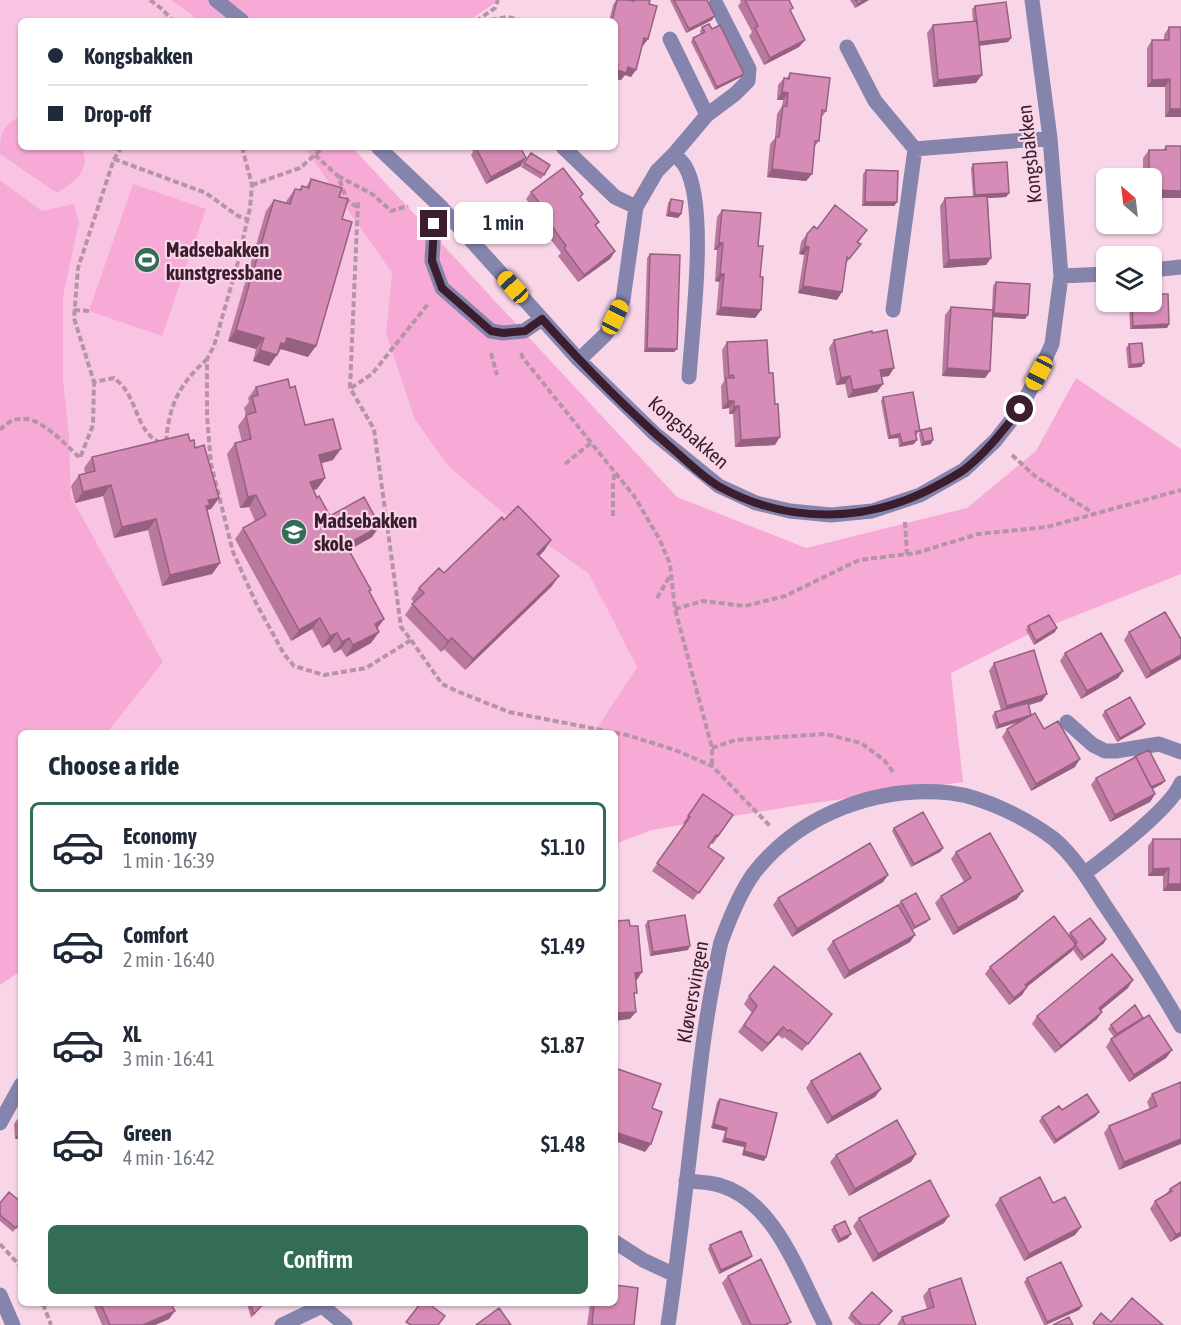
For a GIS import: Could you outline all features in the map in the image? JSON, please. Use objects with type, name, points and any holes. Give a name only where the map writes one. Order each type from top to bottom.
[{"type":"street","points":[[216,0],[238,18]]},
{"type":"street","name":"Kongsbakken","points":[[381,150],[441,207],[579,360],[655,434],[719,486],[756,503],[790,511],[831,515],[872,511],[920,495],[964,470],[995,441],[1020,409],[1052,344],[1061,276],[1050,138],[1032,0]]},
{"type":"street","points":[[579,360],[606,334],[623,300],[636,207],[657,171],[707,115],[748,81],[749,69],[716,4]]},
{"type":"street","points":[[670,39],[707,115]]},
{"type":"street","points":[[847,47],[875,102],[915,149],[893,310]]},
{"type":"street","points":[[915,149],[1050,138]]},
{"type":"street","points":[[566,150],[615,197],[636,207]]},
{"type":"street","points":[[674,154],[686,168],[694,189],[698,241],[689,377]]},
{"type":"street","points":[[441,207],[434,224],[432,261],[442,288],[491,331],[503,333],[525,331],[542,319]]},
{"type":"street","points":[[1162,269],[1181,267]]},
{"type":"street","points":[[1061,276],[1096,274]]},
{"type":"street","points":[[1067,722],[1093,745],[1105,751],[1159,744],[1181,752]]},
{"type":"street","points":[[1085,873],[1114,852],[1158,811],[1181,783]]},
{"type":"street","name":"Kløversvingen","points":[[668,1325],[701,1063],[721,944],[754,873],[784,843],[810,824],[831,812],[899,792],[953,794],[980,801],[1033,824],[1055,840],[1085,873],[1181,1026]]},
{"type":"street","points":[[0,1123],[18,1090]]},
{"type":"street","points":[[686,1181],[719,1185],[751,1203],[766,1218],[783,1242],[825,1325]]},
{"type":"street","points":[[618,1244],[675,1275]]},
{"type":"street","points":[[0,1295],[13,1325]]},
{"type":"street","points":[[282,1325],[319,1306]]},
{"type":"street","points":[[322,1306],[345,1325]]},
{"type":"path","points":[[150,0],[170,18]]},
{"type":"path","points":[[159,0],[162,9]]},
{"type":"path","points":[[480,18],[495,8],[498,0]]},
{"type":"path","points":[[0,430],[6,423],[16,418],[30,419],[48,428],[80,458],[93,425],[94,381],[74,318],[78,268],[114,159],[120,150]]},
{"type":"path","points":[[94,381],[114,378],[126,390],[141,423],[152,439],[165,445],[168,418],[179,393],[190,375],[207,359],[214,346],[238,262],[252,185],[243,150]]},
{"type":"path","points":[[252,185],[300,168],[321,150]]},
{"type":"path","points":[[315,155],[338,176],[372,194],[391,211],[408,206]]},
{"type":"path","points":[[114,159],[206,193],[238,216],[247,219]]},
{"type":"path","points":[[338,176],[347,200],[358,205],[350,388],[374,429],[401,627],[442,684],[509,712],[601,730]]},
{"type":"path","points":[[350,388],[372,374],[442,288]]},
{"type":"path","points":[[74,310],[89,311]]},
{"type":"path","points":[[519,348],[523,358],[634,496],[660,540],[670,564],[675,609],[712,748],[712,766]]},
{"type":"path","points":[[207,359],[207,416],[211,464],[233,552],[256,603],[284,654],[294,666],[324,675],[366,668],[411,639]]},
{"type":"path","points":[[995,441],[1035,476],[1094,514]]},
{"type":"path","points":[[565,464],[592,442]]},
{"type":"path","points":[[613,516],[615,471]]},
{"type":"path","points":[[675,609],[703,601],[745,606],[784,596],[859,560],[907,554],[978,534],[1047,527],[1181,490]]},
{"type":"path","points":[[904,519],[907,554]]},
{"type":"path","points":[[657,598],[671,575]]},
{"type":"path","points":[[618,733],[675,750],[712,766],[784,843]]},
{"type":"path","points":[[712,748],[735,740],[826,734],[861,743],[884,760],[894,771],[899,792]]},
{"type":"path","points":[[0,1244],[18,1263]]},
{"type":"path","points":[[44,1306],[51,1325]]},
{"type":"shaded area","points":[[0,0],[171,0],[192,15],[194,18],[18,18],[18,150],[306,150],[392,273],[386,333],[415,420],[448,466],[506,515],[589,574],[637,667],[599,725],[593,730],[109,730],[163,662],[71,497],[69,435],[63,379],[63,297],[79,222],[42,211],[0,180]]},
{"type":"shaded area","points":[[171,0],[499,0],[473,18],[194,18]]},
{"type":"shaded area","points":[[18,118],[18,150],[82,150],[85,162],[80,174],[57,193],[0,154],[3,131]]},
{"type":"shaded area","points":[[306,150],[355,150],[677,497],[806,548],[967,508],[1036,451],[1076,378],[1181,449],[1181,574],[1029,634],[951,673],[963,782],[800,805],[652,830],[618,843],[618,730],[593,730],[599,725],[637,667],[589,574],[506,515],[448,466],[415,420],[386,333],[392,273]]},
{"type":"shaded area","points":[[0,180],[42,211],[74,204],[79,222],[63,297],[63,379],[69,435],[71,497],[163,662],[109,730],[18,730],[18,973],[0,985]]},
{"type":"shaded area","name":"Madsebakken kunstgressbane","points":[[133,184],[206,209],[162,336],[89,311]]},
{"type":"building","points":[[617,0],[650,0],[649,4],[657,6],[648,39],[644,38],[636,70],[628,67],[626,73],[618,70],[618,18],[613,18]]},
{"type":"building","points":[[674,0],[707,0],[715,16],[689,29]]},
{"type":"building","points":[[745,0],[789,0],[793,8],[790,10],[805,40],[770,58],[755,28],[758,26]]},
{"type":"building","points":[[1006,2],[1011,38],[979,42],[975,6]]},
{"type":"building","points":[[977,21],[982,75],[938,80],[933,25]]},
{"type":"building","points":[[709,24],[712,29],[720,25],[744,74],[717,87],[693,38],[705,32],[702,27]]},
{"type":"building","points":[[1169,27],[1181,27],[1181,109],[1170,109],[1170,79],[1152,80],[1152,40],[1169,40]]},
{"type":"building","points":[[790,73],[830,78],[826,111],[822,110],[819,141],[815,141],[812,174],[772,169],[783,106],[787,106],[788,93],[782,92],[784,78],[789,79]]},
{"type":"building","points":[[1166,146],[1181,146],[1181,191],[1162,190],[1162,168],[1149,168],[1149,150],[1166,150]]},
{"type":"building","points":[[477,150],[522,150],[526,158],[491,177]]},
{"type":"building","points":[[531,153],[550,165],[544,175],[524,163]]},
{"type":"building","points":[[1007,162],[1009,193],[975,195],[973,164]]},
{"type":"building","points":[[563,168],[583,194],[580,197],[599,222],[595,225],[615,251],[584,275],[548,221],[551,218],[531,192]]},
{"type":"building","points":[[866,170],[898,171],[897,202],[865,202]]},
{"type":"building","points":[[311,179],[342,188],[339,197],[348,199],[342,219],[352,222],[316,346],[287,338],[285,344],[281,343],[277,355],[260,350],[264,338],[236,330],[274,200],[290,204],[295,189],[301,190],[302,186],[309,188]]},
{"type":"building","points":[[987,196],[991,258],[949,260],[945,198]]},
{"type":"building","points":[[671,199],[683,201],[681,214],[669,212]]},
{"type":"building","points":[[835,205],[867,230],[857,242],[861,244],[849,259],[847,257],[842,292],[803,286],[809,247],[805,246],[807,234],[814,226],[817,229]]},
{"type":"building","points":[[722,210],[761,213],[758,246],[763,246],[760,277],[763,277],[761,310],[721,307],[724,274],[720,274],[723,243],[719,243]]},
{"type":"building","points":[[650,254],[680,255],[677,349],[647,348]]},
{"type":"building","points":[[996,282],[1030,284],[1028,315],[994,313]]},
{"type":"building","points":[[1162,294],[1168,294],[1169,324],[1133,326],[1132,312],[1162,312]]},
{"type":"building","points":[[951,307],[993,310],[990,371],[947,368]]},
{"type":"building","points":[[887,330],[894,368],[880,370],[883,384],[853,390],[850,376],[841,378],[834,340]]},
{"type":"building","points":[[767,340],[769,373],[773,373],[775,404],[778,404],[780,437],[741,440],[739,406],[734,407],[734,401],[728,401],[726,378],[734,378],[733,375],[729,376],[727,342]]},
{"type":"building","points":[[1142,343],[1144,363],[1131,365],[1129,344]]},
{"type":"building","points":[[288,379],[290,388],[295,386],[305,425],[333,419],[341,449],[319,455],[325,478],[310,482],[317,498],[319,496],[330,516],[364,497],[380,526],[346,545],[384,619],[375,624],[379,632],[353,645],[349,638],[342,642],[337,633],[330,636],[320,618],[299,630],[243,528],[266,515],[256,495],[248,497],[235,443],[251,439],[246,415],[256,412],[252,397],[258,395],[256,387]]},
{"type":"building","points":[[913,392],[920,431],[915,431],[917,440],[902,443],[900,434],[890,436],[883,397]]},
{"type":"building","points":[[931,428],[933,440],[924,442],[921,430]]},
{"type":"building","points":[[188,434],[190,441],[194,440],[195,448],[204,445],[219,498],[208,500],[210,505],[206,506],[220,563],[170,575],[156,519],[122,527],[111,485],[83,492],[79,475],[95,471],[92,457]]},
{"type":"building","points":[[518,506],[551,540],[537,554],[559,576],[473,659],[452,638],[448,641],[412,604],[424,593],[419,588],[439,568],[444,573],[502,517],[504,520]]},
{"type":"building","points":[[1165,612],[1181,639],[1181,655],[1151,671],[1129,632]]},
{"type":"building","points":[[1049,615],[1057,628],[1036,641],[1028,626]]},
{"type":"building","points":[[1101,633],[1123,671],[1087,691],[1065,653]]},
{"type":"building","points":[[1034,650],[1047,694],[1007,706],[994,663]]},
{"type":"building","points":[[1130,697],[1145,724],[1120,738],[1105,711]]},
{"type":"building","points":[[1028,703],[1031,715],[999,725],[995,712]]},
{"type":"building","points":[[1035,713],[1044,729],[1058,721],[1080,759],[1036,784],[1007,729]]},
{"type":"building","points":[[1149,750],[1165,781],[1151,787],[1134,757]]},
{"type":"building","points":[[1136,757],[1155,794],[1115,815],[1096,778]]},
{"type":"building","points":[[703,794],[733,815],[708,847],[724,858],[699,893],[657,863],[690,817],[688,816]]},
{"type":"building","points":[[923,812],[943,848],[914,864],[894,828]]},
{"type":"building","points":[[990,833],[1023,891],[958,928],[941,896],[971,878],[956,852]]},
{"type":"building","points":[[1153,839],[1181,839],[1181,884],[1168,884],[1169,868],[1153,869]]},
{"type":"building","points":[[870,843],[888,875],[797,929],[778,898]]},
{"type":"building","points":[[916,893],[930,919],[915,927],[901,901]]},
{"type":"building","points":[[898,905],[915,935],[849,971],[833,941]]},
{"type":"building","points":[[685,915],[690,946],[653,952],[648,921]]},
{"type":"building","points":[[1054,916],[1076,945],[1025,985],[1027,987],[1014,998],[990,967]]},
{"type":"building","points":[[1090,918],[1106,939],[1084,957],[1070,933]]},
{"type":"building","points":[[629,920],[630,926],[638,926],[642,972],[635,973],[636,1012],[618,1013],[618,921]]},
{"type":"building","points":[[1112,954],[1133,980],[1099,1008],[1102,1012],[1061,1046],[1037,1016]]},
{"type":"building","points":[[774,966],[832,1014],[808,1044],[783,1027],[768,1044],[744,1025],[757,1006],[749,996]]},
{"type":"building","points":[[1135,1005],[1143,1018],[1117,1034],[1111,1025]]},
{"type":"building","points":[[1149,1015],[1172,1050],[1134,1075],[1111,1039]]},
{"type":"building","points":[[860,1053],[881,1089],[832,1117],[811,1081]]},
{"type":"building","points":[[618,1069],[661,1084],[652,1108],[662,1112],[651,1144],[618,1133]]},
{"type":"building","points":[[1181,1082],[1181,1139],[1124,1162],[1109,1126],[1157,1106],[1152,1094]]},
{"type":"building","points":[[1087,1094],[1099,1112],[1056,1140],[1042,1117],[1059,1106],[1062,1110]]},
{"type":"building","points":[[720,1099],[777,1113],[766,1157],[744,1151],[746,1143],[725,1138],[727,1128],[714,1124]]},
{"type":"building","points":[[897,1120],[916,1154],[855,1189],[836,1155]]},
{"type":"building","points":[[1040,1177],[1053,1203],[1065,1197],[1081,1227],[1029,1254],[1000,1198]]},
{"type":"building","points":[[930,1180],[949,1216],[878,1254],[859,1218]]},
{"type":"building","points":[[1181,1182],[1181,1232],[1176,1235],[1155,1201],[1172,1191],[1170,1189]]},
{"type":"building","points":[[9,1192],[18,1200],[18,1226],[16,1228],[0,1215],[0,1203]]},
{"type":"building","points":[[845,1221],[851,1234],[840,1239],[834,1226]]},
{"type":"building","points":[[741,1231],[752,1256],[721,1270],[710,1245]]},
{"type":"building","points":[[761,1259],[791,1322],[784,1325],[751,1325],[728,1276]]},
{"type":"building","points":[[1061,1262],[1082,1306],[1047,1322],[1027,1278]]},
{"type":"building","points":[[961,1278],[976,1325],[905,1325],[902,1317],[934,1307],[929,1289]]},
{"type":"building","points":[[618,1285],[638,1288],[634,1325],[592,1325],[594,1306],[618,1306]]},
{"type":"building","points":[[872,1292],[892,1311],[878,1325],[862,1325],[851,1314]]},
{"type":"building","points":[[1132,1298],[1163,1325],[1095,1325],[1093,1323],[1101,1313],[1111,1322]]},
{"type":"building","points":[[102,1306],[172,1306],[175,1311],[143,1325],[110,1325]]},
{"type":"building","points":[[251,1306],[261,1306],[254,1314]]},
{"type":"building","points":[[418,1306],[432,1306],[445,1316],[438,1325],[411,1325],[406,1322]]},
{"type":"building","points":[[499,1308],[511,1325],[476,1325]]},
{"type":"building","points":[[1069,1317],[1073,1325],[1053,1325]]},
{"type":"place","name":"Madsebakken kunstgressbane","points":[[147,260]]},
{"type":"place","name":"Madsebakken skole","points":[[294,532]]},
{"type":"route","points":[[434,224],[432,261],[442,288],[491,331],[503,333],[525,331],[542,319],[579,360],[655,434],[719,486],[756,503],[790,511],[831,515],[872,511],[920,495],[964,470],[995,441],[1020,409]]}]
